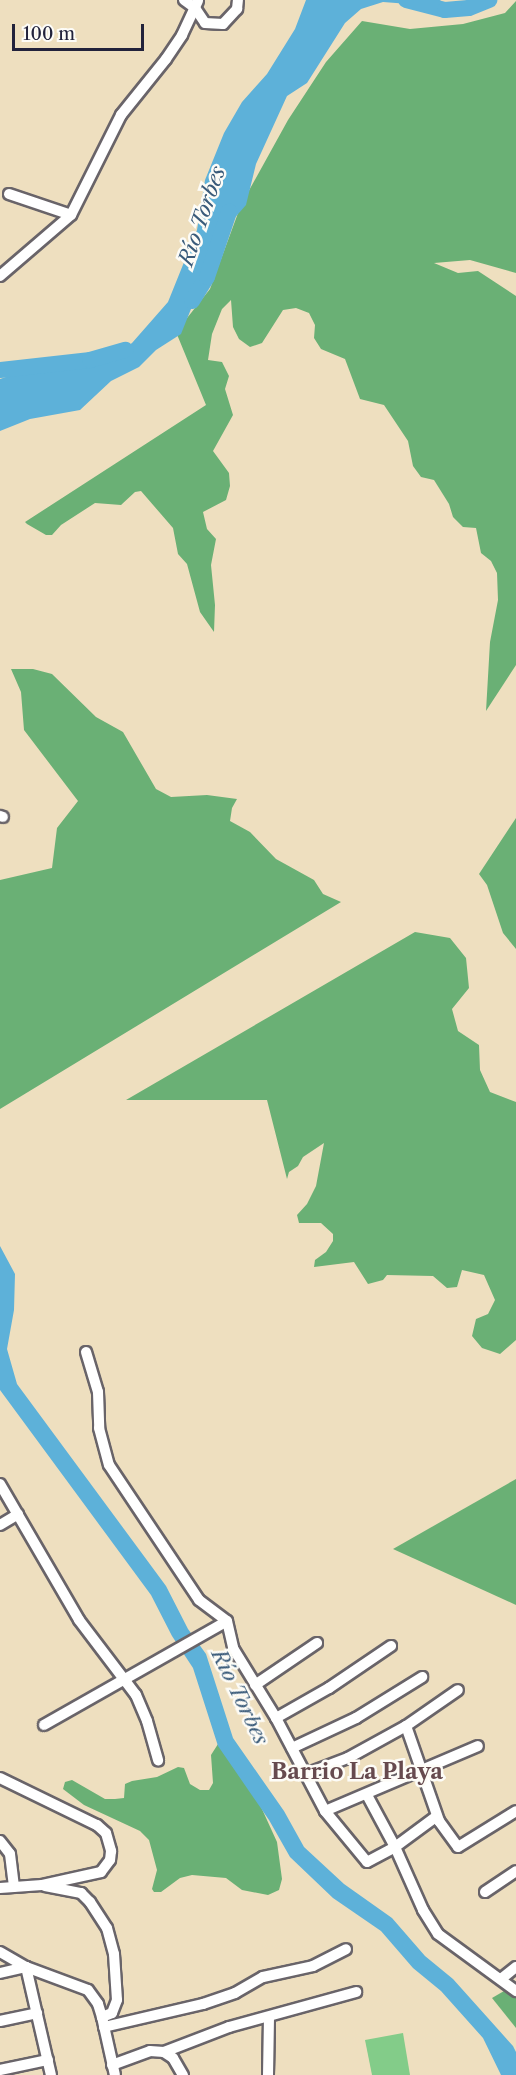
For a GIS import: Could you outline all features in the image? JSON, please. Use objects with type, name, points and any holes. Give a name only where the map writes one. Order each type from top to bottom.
[{"type":"street","points":[[184,0],[197,4]]},
{"type":"street","points":[[197,4],[205,23],[223,24],[237,9],[238,0]]},
{"type":"street","points":[[0,276],[71,215],[121,115],[165,60],[197,4]]},
{"type":"street","points":[[9,194],[71,215]]},
{"type":"street","points":[[86,1352],[98,1392],[99,1428],[110,1465],[199,1600],[227,1621],[233,1648],[276,1718],[325,1811],[367,1862],[395,1847],[437,1816]]},
{"type":"street","points":[[0,1484],[78,1620],[125,1678],[147,1721],[158,1760]]},
{"type":"street","points":[[0,1524],[18,1514]]},
{"type":"street","points":[[44,1725],[227,1621]]},
{"type":"street","points":[[255,1685],[317,1642]]},
{"type":"street","points":[[276,1718],[329,1688],[391,1646]]},
{"type":"street","points":[[292,1748],[356,1718],[422,1677]]},
{"type":"street","points":[[306,1774],[348,1758],[406,1726],[458,1690]]},
{"type":"street","points":[[406,1726],[437,1816],[447,1835],[458,1847],[516,1811]]},
{"type":"street","points":[[325,1811],[478,1746]]},
{"type":"street","points":[[0,1778],[26,1792],[83,1816],[106,1833],[110,1841],[110,1860],[101,1872],[42,1885],[0,1888]]},
{"type":"street","points":[[367,1795],[395,1847],[423,1910],[438,1934],[516,1991]]},
{"type":"street","points":[[0,1841],[10,1854],[14,1887]]},
{"type":"street","points":[[486,1892],[516,1871]]},
{"type":"street","points":[[42,1885],[50,1889],[81,1893],[90,1902],[107,1928],[114,1954],[117,2000],[112,2013],[103,2022]]},
{"type":"street","points":[[103,2022],[203,2004],[235,1993],[263,1977],[313,1966],[346,1949]]},
{"type":"street","points":[[0,1952],[26,1967],[88,1990],[98,2004],[113,2070],[150,2051],[164,2052],[211,2032],[356,1992]]},
{"type":"street","points":[[0,1973],[26,1967]]},
{"type":"street","points":[[26,1967],[51,2075]]},
{"type":"street","points":[[501,1979],[516,1967]]},
{"type":"street","points":[[0,2021],[37,2013]]},
{"type":"street","points":[[268,2075],[269,2017]]},
{"type":"street","points":[[164,2052],[173,2058],[183,2075]]},
{"type":"street","points":[[0,2070],[19,2071],[48,2060]]},
{"type":"green space","points":[[516,1],[516,273],[470,260],[434,263],[458,273],[478,271],[516,296],[516,665],[486,711],[490,642],[498,600],[497,573],[491,561],[481,553],[476,528],[463,527],[453,517],[449,504],[434,480],[421,477],[413,466],[408,441],[384,405],[360,399],[345,359],[321,349],[314,338],[315,325],[309,313],[296,308],[283,310],[262,343],[250,347],[239,339],[233,327],[231,300],[222,309],[212,334],[208,360],[222,362],[229,376],[225,389],[233,415],[213,451],[229,473],[230,486],[226,500],[203,512],[207,529],[216,539],[211,565],[215,605],[214,632],[200,612],[187,564],[178,554],[173,528],[141,491],[135,492],[121,505],[95,503],[61,525],[52,535],[46,535],[27,524],[25,522],[206,405],[176,332],[210,289],[241,205],[288,120],[326,62],[362,21],[410,29],[463,24],[505,13]]},
{"type":"green space","points":[[11,669],[33,669],[52,674],[96,717],[123,732],[156,789],[171,797],[207,795],[237,799],[232,808],[230,821],[250,832],[276,859],[314,880],[323,894],[341,902],[0,1109],[0,880],[52,868],[57,828],[78,801],[24,730],[21,692]]},
{"type":"green space","points":[[516,818],[516,949],[503,933],[487,885],[479,874]]},
{"type":"green space","points":[[415,932],[450,938],[466,958],[469,988],[452,1009],[458,1031],[479,1045],[480,1070],[490,1092],[516,1102],[516,1340],[500,1354],[482,1348],[472,1336],[476,1319],[488,1314],[495,1300],[484,1275],[462,1270],[457,1287],[447,1288],[433,1276],[387,1275],[383,1280],[368,1284],[354,1262],[314,1267],[315,1260],[326,1252],[333,1241],[333,1234],[321,1223],[299,1223],[297,1215],[307,1204],[316,1186],[324,1143],[303,1157],[298,1166],[289,1172],[287,1179],[267,1100],[126,1100]]},
{"type":"green space","points":[[516,1479],[516,1605],[393,1549]]},
{"type":"green space","points":[[218,1744],[247,1776],[277,1842],[282,1879],[279,1890],[268,1895],[242,1890],[226,1878],[192,1875],[180,1878],[161,1892],[154,1892],[152,1889],[157,1870],[149,1840],[140,1831],[84,1805],[63,1789],[65,1782],[72,1780],[105,1799],[124,1798],[125,1784],[157,1777],[178,1767],[184,1768],[190,1784],[200,1790],[209,1790],[213,1783],[211,1755]]},
{"type":"green space","points":[[516,1984],[516,2028],[492,1998]]},
{"type":"green space","points":[[403,2033],[410,2075],[372,2075],[365,2040]]},
{"type":"water","points":[[306,0],[441,0],[435,4],[422,5],[383,2],[361,9],[345,23],[307,83],[287,96],[256,164],[246,205],[224,230],[217,258],[199,289],[181,334],[156,350],[139,367],[111,381],[80,410],[30,419],[0,431],[0,379],[26,370],[78,364],[120,351],[132,343],[168,302],[197,230],[205,180],[224,133],[242,102],[267,74],[295,29]]},
{"type":"water","points":[[0,1246],[15,1274],[14,1310],[7,1349],[17,1384],[166,1586],[188,1629],[206,1654],[233,1738],[284,1811],[304,1847],[344,1884],[392,1918],[425,1956],[453,1979],[513,2046],[516,2052],[516,2075],[501,2075],[483,2038],[441,1991],[413,1968],[381,1931],[333,1898],[290,1857],[269,1820],[218,1746],[193,1668],[172,1636],[151,1595],[0,1390]]},
{"type":"waterway","name":"Río Torbes","points":[[406,0],[445,10],[469,8],[489,0]]},
{"type":"waterway","name":"Río Torbes","points":[[192,301],[207,277],[229,212]]},
{"type":"waterway","name":"Río Torbes","points":[[0,370],[90,360],[126,350]]},
{"type":"district","name":"Barrio La Playa","points":[[357,1772]]}]
